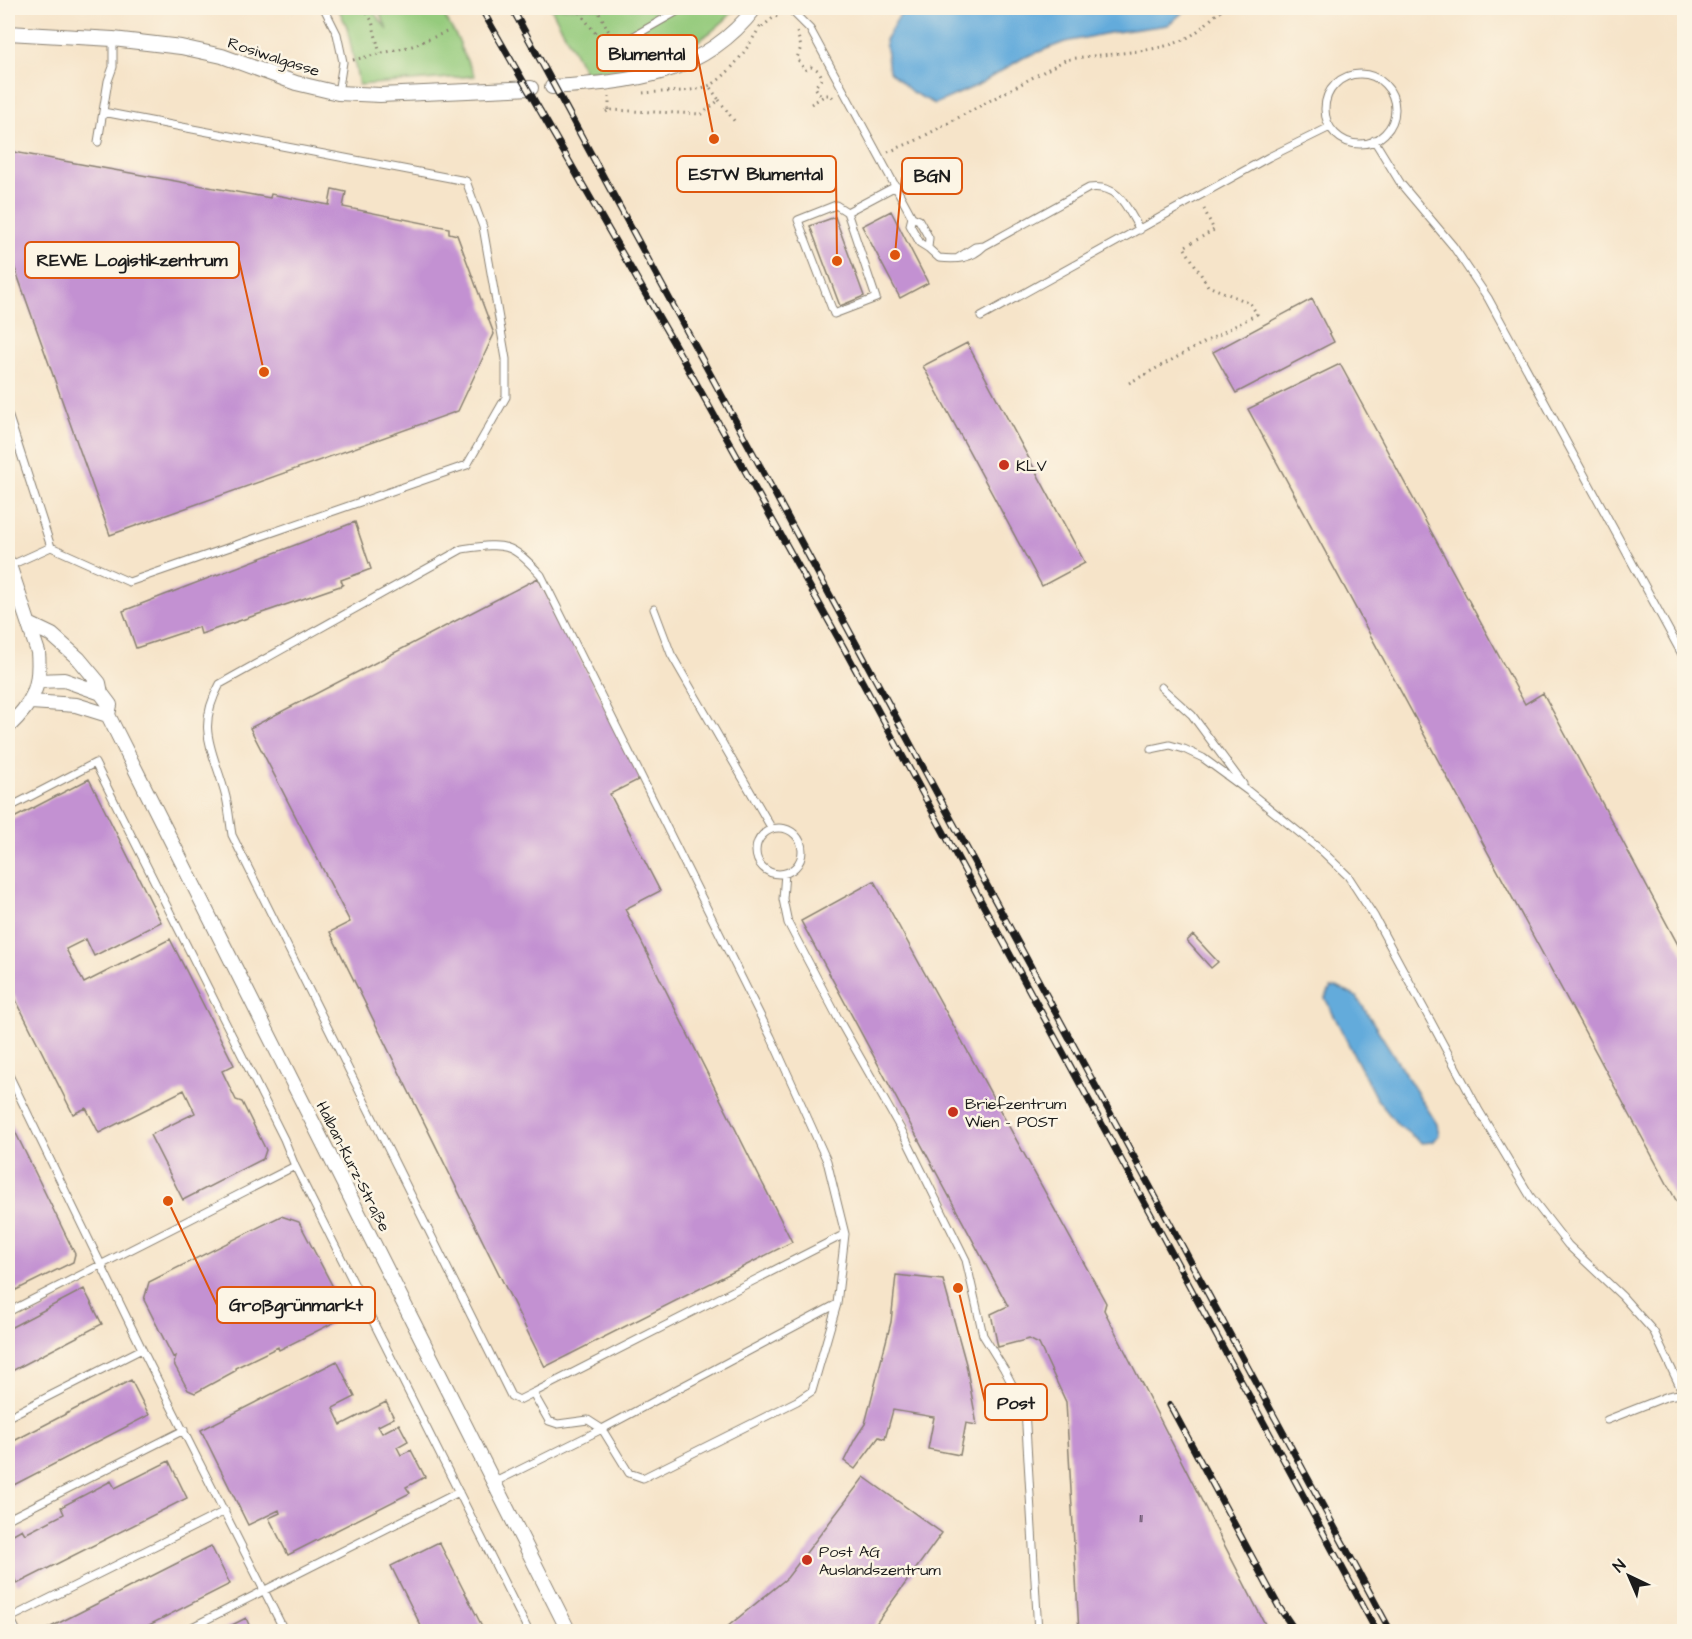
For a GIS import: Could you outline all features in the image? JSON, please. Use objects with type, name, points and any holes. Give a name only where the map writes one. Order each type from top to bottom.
[{"type":"street","points":[[552,87],[593,85],[662,73],[681,67],[722,43],[755,8]]},
{"type":"street","name":"Rosiwalgasse","points":[[8,33],[113,39],[202,51],[296,82],[338,93],[380,95],[531,88]]},
{"type":"street","points":[[8,564],[14,602],[28,624],[38,652],[38,681],[31,702],[8,727]]},
{"type":"street","name":"Halban-Kurz-Straße","points":[[28,624],[52,635],[62,643],[99,683],[101,693],[110,705],[108,715],[570,1632]]},
{"type":"street","points":[[38,681],[64,680],[101,693]]},
{"type":"street","points":[[31,702],[76,705],[108,715]]},
{"type":"lane","points":[[324,8],[337,34],[343,62],[338,93]]},
{"type":"lane","points":[[627,40],[683,8]]},
{"type":"lane","points":[[789,8],[810,28],[912,217],[919,220],[929,238],[928,248],[939,258],[958,258],[1089,188],[1102,186],[1116,193],[1140,230]]},
{"type":"lane","points":[[98,142],[108,81],[113,67],[113,39]]},
{"type":"lane","points":[[1367,74],[1378,78],[1386,86],[1395,107],[1394,118],[1381,137],[1359,143],[1348,141],[1330,127],[1325,104],[1335,84],[1345,77],[1367,74]]},
{"type":"lane","points":[[8,564],[51,547],[129,582],[467,465],[506,397],[506,359],[483,227],[466,181],[103,112]]},
{"type":"lane","points":[[981,316],[1269,157],[1330,127]]},
{"type":"lane","points":[[1374,140],[1401,184],[1450,242],[1488,298],[1684,658]]},
{"type":"lane","points":[[847,212],[896,186]]},
{"type":"lane","points":[[836,205],[847,212],[876,298],[834,314],[798,220],[836,205]]},
{"type":"lane","points":[[8,414],[51,547]]},
{"type":"lane","points":[[533,1393],[549,1421],[558,1424],[588,1420],[602,1429],[629,1473],[643,1478],[797,1401],[812,1391],[837,1304],[845,1234],[827,1161],[776,1047],[541,575],[520,552],[497,544],[462,549],[220,684],[212,699],[207,724],[208,743],[226,797],[232,835],[511,1396],[519,1400],[845,1234]]},
{"type":"lane","points":[[654,609],[671,654],[772,830]]},
{"type":"lane","points":[[1161,687],[1192,715],[1248,790]]},
{"type":"lane","points":[[1151,749],[1170,745],[1203,758],[1248,790],[1323,851],[1348,876],[1374,916],[1478,1109],[1530,1196],[1568,1245],[1622,1296],[1654,1332],[1684,1394],[1668,1396],[1607,1420]]},
{"type":"lane","points":[[8,808],[95,764],[529,1632]]},
{"type":"lane","points":[[772,830],[786,830],[792,833],[800,845],[800,859],[791,870],[785,873],[777,874],[763,868],[756,854],[759,839],[772,830]]},
{"type":"lane","points":[[785,873],[783,899],[788,923],[840,1022],[903,1133],[966,1260],[982,1335],[1004,1369],[1025,1409],[1038,1632]]},
{"type":"lane","points":[[8,1073],[142,1349],[285,1632]]},
{"type":"lane","points":[[8,1312],[296,1166]]},
{"type":"lane","points":[[495,1482],[602,1429],[837,1304]]},
{"type":"lane","points":[[8,1417],[142,1349]]},
{"type":"lane","points":[[8,1519],[184,1430]]},
{"type":"lane","points":[[182,1632],[459,1492]]},
{"type":"lane","points":[[17,1632],[8,1617],[225,1511]]},
{"type":"path","points":[[364,8],[372,21],[380,54]]},
{"type":"path","points":[[576,8],[604,44],[615,44],[627,40]]},
{"type":"path","points":[[597,8],[615,44]]},
{"type":"path","points":[[879,157],[915,141],[1065,60],[1173,45],[1192,35],[1224,8]]},
{"type":"path","points":[[759,30],[775,16],[784,18]]},
{"type":"path","points":[[791,26],[798,33],[801,47],[797,58],[805,70],[811,67],[820,73],[822,78],[814,87],[821,97]]},
{"type":"path","points":[[343,62],[412,46],[449,32]]},
{"type":"path","points":[[709,86],[735,122]]},
{"type":"path","points":[[811,104],[826,95],[831,95],[835,101]]},
{"type":"path","points":[[609,96],[608,111],[702,114],[719,100]]},
{"type":"path","points":[[1130,383],[1257,314],[1251,303],[1208,286],[1184,247],[1214,230],[1204,209]]},
{"type":"green space","points":[[338,8],[370,8],[388,30],[377,8],[440,8],[475,76],[359,85],[347,27]]},
{"type":"green space","points":[[551,8],[737,8],[712,31],[688,47],[662,57],[629,65],[627,68],[585,72]]},
{"type":"water","points":[[904,8],[1188,8],[1168,25],[1065,42],[1023,58],[976,86],[935,104],[913,93],[889,71],[885,40]]},
{"type":"water","points":[[1337,987],[1357,997],[1437,1124],[1439,1135],[1433,1142],[1422,1143],[1398,1125],[1376,1098],[1325,998],[1331,988]]},
{"type":"building","points":[[8,151],[270,198],[271,194],[329,205],[332,189],[346,192],[343,207],[449,228],[449,233],[457,235],[494,334],[458,411],[110,535],[8,249]]},
{"type":"building","points":[[891,211],[928,283],[900,298],[862,226]]},
{"type":"building","points":[[835,217],[864,296],[840,306],[810,226]]},
{"type":"building","points":[[1312,299],[1334,342],[1236,393],[1213,352]]},
{"type":"building","name":"KLV","points":[[967,343],[1085,563],[1042,586],[923,366]]},
{"type":"building","points":[[1340,364],[1525,704],[1543,693],[1684,956],[1684,1215],[1248,409]]},
{"type":"building","points":[[355,522],[371,569],[341,580],[343,585],[201,634],[199,627],[136,648],[123,611]]},
{"type":"building","points":[[538,578],[642,778],[610,794],[660,891],[625,909],[792,1242],[545,1367],[330,932],[350,922],[250,728]]},
{"type":"building","points":[[89,779],[161,922],[94,956],[86,939],[66,949],[84,983],[170,939],[234,1065],[222,1071],[236,1100],[242,1102],[266,1150],[263,1159],[183,1200],[150,1135],[195,1113],[184,1090],[99,1133],[86,1108],[73,1114],[8,987],[8,821]]},
{"type":"building","points":[[874,881],[1106,1303],[1104,1310],[1269,1632],[1079,1632],[1066,1402],[1039,1344],[1029,1339],[998,1347],[991,1314],[1008,1306],[801,921]]},
{"type":"building","points":[[1193,935],[1218,962],[1211,968],[1187,941]]},
{"type":"building","points":[[8,1117],[75,1254],[73,1262],[8,1294]]},
{"type":"building","points":[[281,1216],[299,1222],[345,1310],[341,1319],[279,1350],[278,1347],[235,1368],[235,1371],[195,1393],[188,1390],[174,1364],[176,1356],[173,1357],[144,1300],[149,1282]]},
{"type":"building","points":[[896,1275],[943,1280],[966,1364],[977,1425],[966,1423],[960,1455],[928,1449],[934,1417],[893,1410],[885,1439],[879,1437],[855,1469],[844,1461],[865,1424],[891,1322]]},
{"type":"building","points":[[84,1289],[102,1324],[8,1373],[8,1329]]},
{"type":"building","points":[[337,1361],[355,1397],[333,1408],[341,1425],[386,1402],[394,1418],[378,1426],[382,1433],[399,1424],[408,1441],[397,1447],[401,1455],[411,1450],[425,1477],[406,1487],[410,1493],[288,1555],[269,1518],[280,1513],[279,1510],[248,1525],[201,1430]]},
{"type":"building","points":[[131,1380],[149,1415],[8,1488],[8,1444]]},
{"type":"building","points":[[169,1461],[187,1498],[17,1584],[8,1565],[8,1537],[22,1529],[25,1534],[64,1514],[61,1507],[111,1481],[115,1488]]},
{"type":"building","points":[[864,1477],[942,1533],[870,1632],[721,1632],[787,1578]]},
{"type":"building","points":[[439,1542],[485,1632],[424,1632],[391,1566]]},
{"type":"building","points":[[211,1546],[230,1584],[139,1630],[140,1632],[41,1632]]},
{"type":"building","points":[[246,1618],[252,1632],[218,1632]]},
{"type":"railway","points":[[481,8],[676,347],[845,650],[1377,1632]]},
{"type":"railway","points":[[512,8],[1391,1632]]},
{"type":"railway","points":[[1170,1405],[1279,1607],[1296,1632]]},
{"type":"place","name":"Blumental","points":[[714,139]]},
{"type":"place","name":"BGN","points":[[895,255]]},
{"type":"place","name":"ESTW Blumental","points":[[837,261]]},
{"type":"place","name":"REWE Logistikzentrum","points":[[264,372]]},
{"type":"place","name":"KLV","points":[[1004,465]]},
{"type":"place","name":"Briefzentrum Wien - POST","points":[[953,1112]]},
{"type":"place","name":"Großgrünmarkt","points":[[168,1201]]},
{"type":"place","name":"Post","points":[[958,1288]]},
{"type":"place","name":"Post AG Auslandszentrum","points":[[807,1560]]}]
